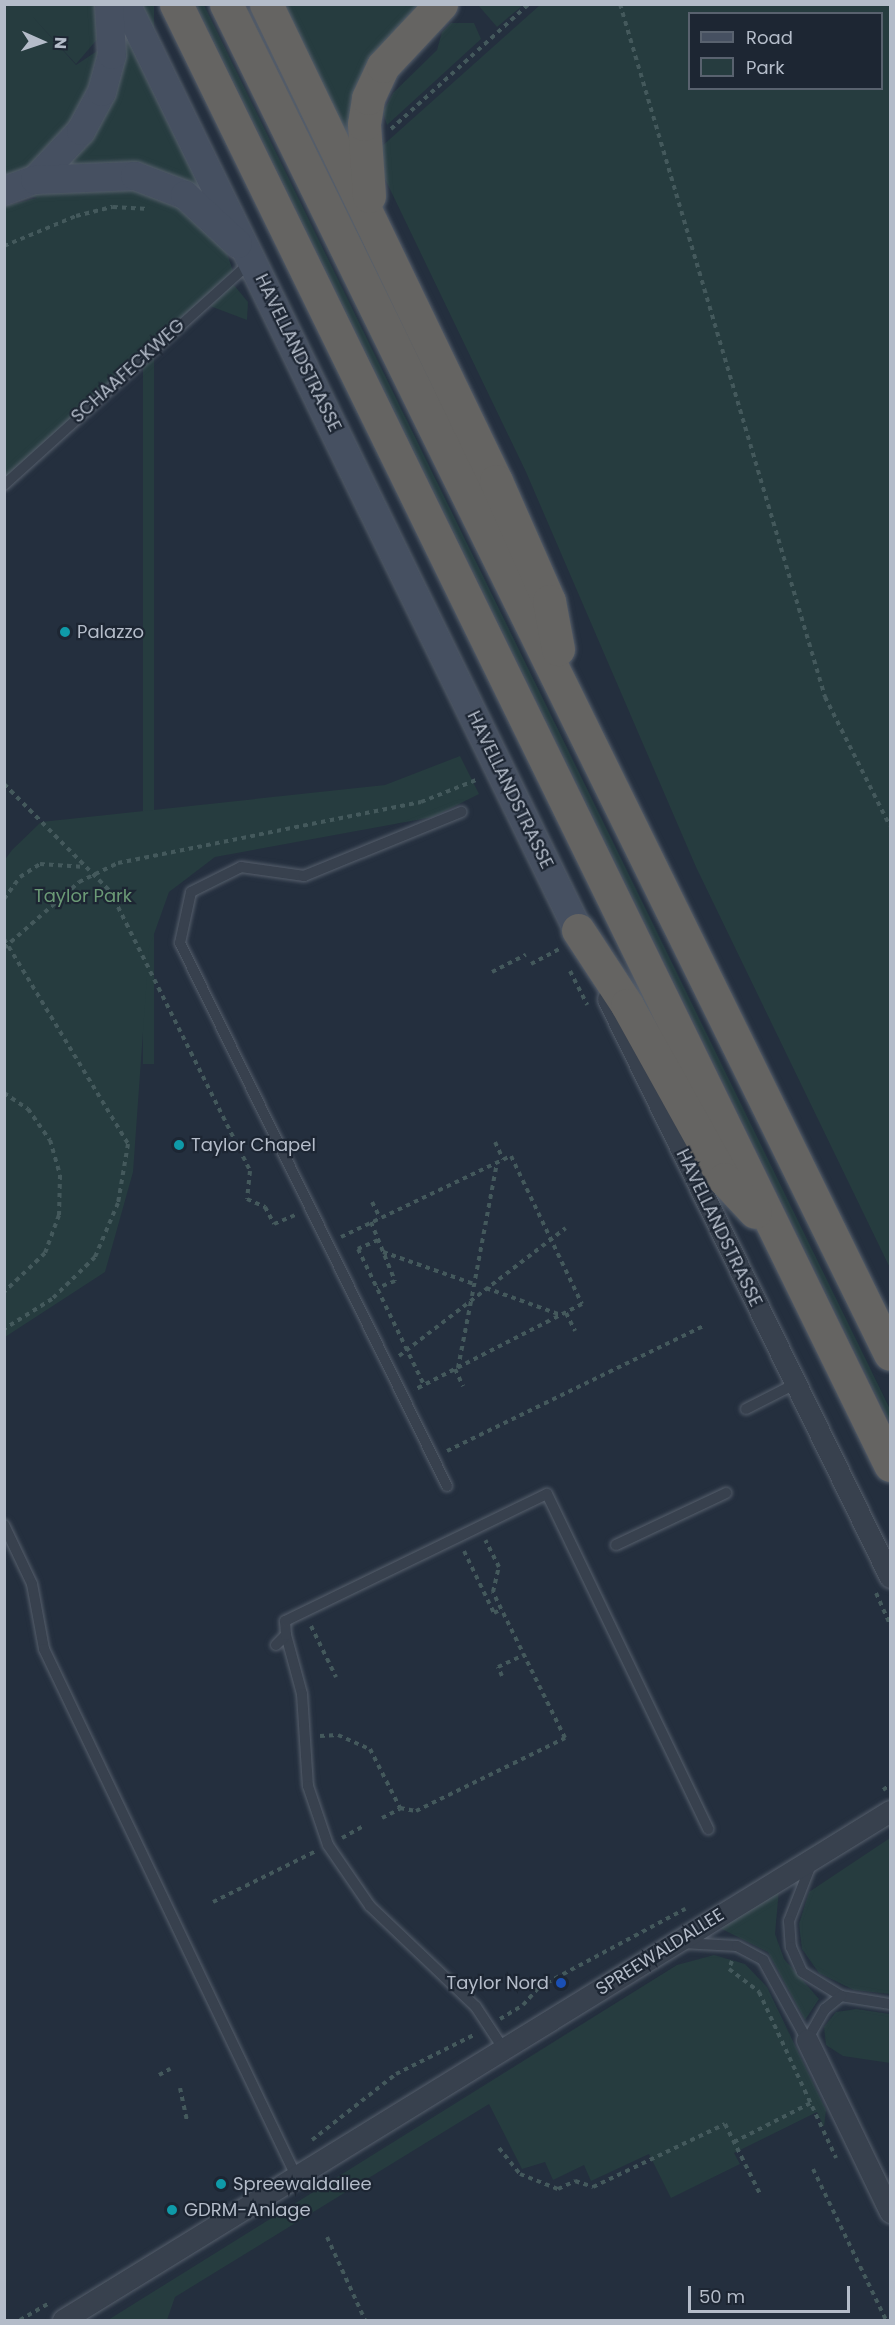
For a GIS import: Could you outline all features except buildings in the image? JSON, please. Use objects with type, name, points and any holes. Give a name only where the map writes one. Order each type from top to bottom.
[{"type":"highway","points":[[176,4],[891,1465]]},
{"type":"highway","points":[[226,4],[565,684],[891,1354]]},
{"type":"highway","points":[[266,4],[372,222],[549,601],[565,684]]},
{"type":"highway","points":[[372,222],[364,152],[368,98],[384,66],[441,4]]},
{"type":"highway","points":[[568,939],[627,1005],[724,1179],[779,1238]]},
{"type":"main road","points":[[34,180],[81,131],[102,92],[111,55],[109,4]]},
{"type":"main road","name":"HAVELLANDSTRASSE","points":[[126,4],[254,260],[568,939]]},
{"type":"main road","points":[[4,191],[34,180],[116,174],[156,182],[207,212],[254,260]]},
{"type":"street","name":"HAVELLANDSTRASSE","points":[[568,939],[795,1384],[881,1580]]},
{"type":"street","name":"SPREEWALDALLEE","points":[[63,2320],[891,1811]]},
{"type":"street","points":[[807,2040],[891,2212]]},
{"type":"lane","name":"SCHAAFECKWEG","points":[[4,485],[254,260]]},
{"type":"lane","points":[[447,1486],[180,943],[191,892],[241,867],[304,876],[461,812]]},
{"type":"lane","points":[[746,1409],[795,1384]]},
{"type":"lane","points":[[616,1545],[726,1492]]},
{"type":"lane","points":[[503,2048],[476,2007],[370,1906],[328,1845],[308,1786],[301,1737],[302,1694],[286,1635],[285,1621],[547,1494],[708,1829]]},
{"type":"lane","points":[[4,1525],[32,1584],[44,1649],[296,2176]]},
{"type":"lane","points":[[276,1645],[286,1635]]},
{"type":"lane","points":[[814,1857],[794,1900],[791,1947],[802,1971],[841,1996],[891,2004]]},
{"type":"lane","points":[[674,1943],[737,1946],[763,1960],[807,2040]]},
{"type":"lane","points":[[807,2040],[825,2009],[841,1996]]},
{"type":"path","points":[[388,132],[529,4]]},
{"type":"path","points":[[620,4],[825,697],[891,826]]},
{"type":"path","points":[[4,246],[76,216],[113,207],[161,213]]},
{"type":"path","points":[[5,947],[95,874],[141,856],[421,802],[476,780]]},
{"type":"path","points":[[4,784],[110,891],[250,1171],[247,1199],[265,1207],[274,1224],[310,1208]]},
{"type":"path","points":[[4,899],[20,877],[40,864],[86,868]]},
{"type":"path","points":[[4,939],[5,947],[128,1144],[118,1203],[95,1257],[52,1299],[4,1329]]},
{"type":"path","points":[[531,964],[568,939]]},
{"type":"path","points":[[492,972],[526,955]]},
{"type":"path","points":[[4,1093],[28,1109],[50,1140],[60,1175],[59,1215],[45,1253],[4,1292]]},
{"type":"path","points":[[495,1142],[503,1159]]},
{"type":"path","points":[[328,1243],[510,1156],[582,1304],[403,1395]]},
{"type":"path","points":[[463,1386],[457,1368],[497,1162]]},
{"type":"path","points":[[372,1202],[380,1218]]},
{"type":"path","points":[[371,1222],[395,1281],[377,1288]]},
{"type":"path","points":[[386,1362],[408,1352],[549,1236],[566,1228]]},
{"type":"path","points":[[378,1240],[358,1250],[424,1385]]},
{"type":"path","points":[[383,1252],[474,1284]]},
{"type":"path","points":[[486,1288],[564,1314],[575,1331]]},
{"type":"path","points":[[433,1457],[705,1325]]},
{"type":"path","points":[[382,1818],[400,1808],[416,1811],[565,1738],[493,1592],[499,1567],[479,1527]]},
{"type":"path","points":[[458,1537],[494,1613],[502,1609]]},
{"type":"path","points":[[881,1580],[891,1624]]},
{"type":"path","points":[[304,1612],[336,1677]]},
{"type":"path","points":[[502,1676],[498,1667],[524,1655]]},
{"type":"path","points":[[301,1737],[338,1735],[370,1749],[400,1808]]},
{"type":"path","points":[[355,1831],[362,1827]]},
{"type":"path","points":[[213,1902],[328,1845]]},
{"type":"path","points":[[285,2156],[396,2074],[489,2026],[523,2005],[548,1981],[698,1902]]},
{"type":"path","points":[[737,1946],[729,1969],[759,1992],[836,2158]]},
{"type":"path","points":[[159,2074],[170,2069]]},
{"type":"path","points":[[180,2088],[187,2120]]},
{"type":"path","points":[[734,2142],[811,2103]]},
{"type":"path","points":[[499,2148],[520,2174],[558,2189],[575,2181],[593,2187],[725,2124],[760,2194]]},
{"type":"path","points":[[813,2169],[886,2320]]},
{"type":"path","points":[[327,2237],[365,2320]]},
{"type":"path","points":[[20,2320],[51,2302]]},
{"type":"green space","points":[[5,5],[97,5],[100,36],[76,64],[31,15],[76,65],[126,32],[206,193],[233,271],[5,478],[5,206],[37,198],[5,189]]},
{"type":"green space","points":[[143,5],[154,5],[154,1064],[143,1064]]},
{"type":"green space","points":[[196,5],[204,5],[890,1409],[890,1423]]},
{"type":"green space","points":[[274,5],[431,5],[354,154]]},
{"type":"green space","points":[[478,5],[523,5],[497,27]]},
{"type":"green space","points":[[540,5],[890,5],[890,1268],[696,867],[526,472],[375,158],[381,147]]},
{"type":"green space","points":[[451,23],[474,23],[481,39],[387,125],[383,112],[393,93],[437,50],[442,32]]},
{"type":"green space","points":[[233,284],[248,302],[247,320],[210,306]]},
{"type":"green space","name":"Taylor Park","points":[[460,756],[479,794],[433,817],[215,857],[169,892],[149,948],[133,1172],[105,1272],[5,1337],[4,861],[12,850],[41,822],[385,785]]},
{"type":"green space","points":[[890,1838],[890,1994],[854,1990],[819,1973],[802,1949],[799,1924],[809,1892]]},
{"type":"green space","points":[[779,1889],[775,1934],[784,1959],[819,1999],[805,2020],[768,1952],[718,1927]]},
{"type":"green space","points":[[714,1955],[745,1964],[767,1987],[826,2110],[824,2127],[817,2112],[734,2153],[740,2164],[671,2198],[649,2154],[591,2181],[584,2165],[553,2180],[545,2162],[522,2169],[489,2104],[175,2297],[167,2320],[108,2320],[677,1965]]},
{"type":"green space","points":[[856,2009],[890,2014],[890,2063],[843,2056],[826,2045],[824,2027],[836,2012]]},
{"type":"place","name":"Palazzo","points":[[65,632]]},
{"type":"place","name":"Taylor Chapel","points":[[179,1145]]},
{"type":"place","name":"Taylor Nord","points":[[561,1983]]},
{"type":"place","name":"Spreewaldallee","points":[[221,2184]]},
{"type":"place","name":"GDRM-Anlage","points":[[172,2210]]}]
